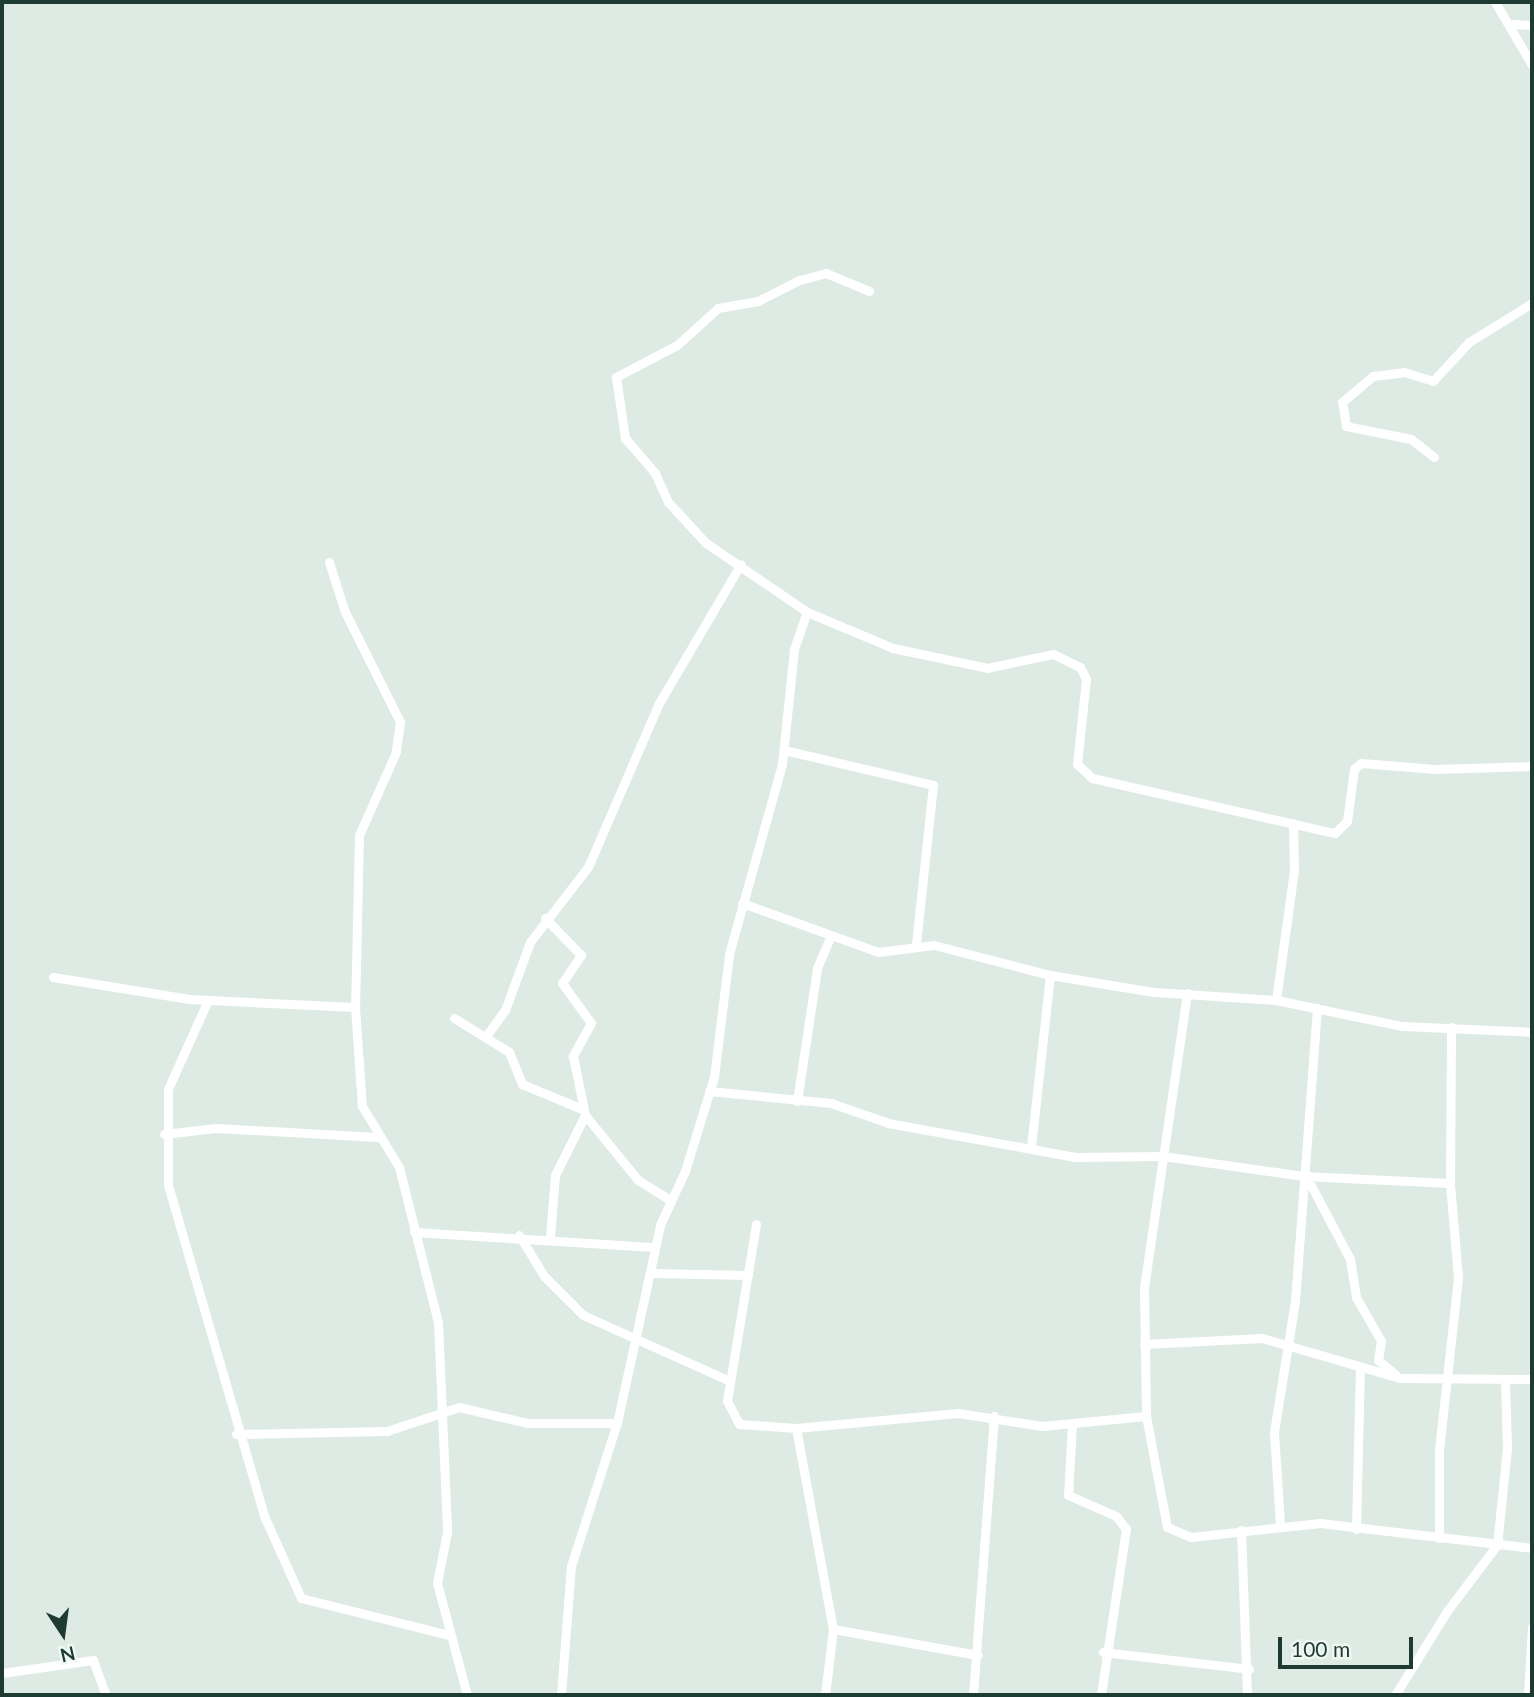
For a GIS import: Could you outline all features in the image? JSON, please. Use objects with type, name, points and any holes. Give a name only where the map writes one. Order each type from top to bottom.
[{"type":"street","points":[[1495,2],[1513,24],[1532,65]]},
{"type":"street","points":[[1513,24],[1532,25]]},
{"type":"street","points":[[869,291],[826,273],[799,280],[758,301],[718,308],[677,345],[616,377],[621,430],[655,472],[668,502],[706,543],[807,612],[934,661],[998,668],[1045,654],[1060,657],[1085,674],[1077,764],[1082,775],[1329,832],[1344,828],[1354,769],[1368,761],[1435,769],[1504,762],[1532,766]]},
{"type":"street","points":[[1434,457],[1411,439],[1346,426],[1342,402],[1373,376],[1404,372],[1433,381],[1462,347],[1532,303]]},
{"type":"street","points":[[329,562],[401,737],[359,835],[355,1007],[362,1106],[377,1137],[399,1167],[438,1322],[439,1411],[447,1532],[437,1583],[467,1695]]},
{"type":"street","points":[[486,1036],[505,1010],[520,962],[545,918],[588,867],[659,703],[740,564]]},
{"type":"street","points":[[561,1695],[571,1566],[617,1423],[652,1273],[655,1247],[709,1091],[742,903],[784,750],[793,649],[807,612]]},
{"type":"street","points":[[784,750],[933,786],[916,945]]},
{"type":"street","points":[[1276,1000],[1294,871],[1293,824]]},
{"type":"street","points":[[742,903],[830,937],[884,952],[916,945],[951,948],[1050,975],[1187,993],[1276,1000],[1380,1023],[1532,1032]]},
{"type":"street","points":[[545,918],[581,956],[562,984],[591,1023],[573,1056],[584,1113],[555,1175],[550,1237]]},
{"type":"street","points":[[797,1101],[817,968],[830,937]]},
{"type":"street","points":[[1031,1147],[1050,975]]},
{"type":"street","points":[[53,977],[208,1000],[355,1007]]},
{"type":"street","points":[[1187,993],[1144,1286],[1146,1416],[1170,1532],[1191,1537],[1280,1525],[1356,1529],[1532,1548]]},
{"type":"street","points":[[208,1000],[169,1089],[164,1135],[169,1191],[236,1434],[301,1598],[449,1635]]},
{"type":"street","points":[[1280,1525],[1273,1458],[1290,1343],[1317,1008]]},
{"type":"street","points":[[454,1018],[486,1036],[514,1059],[522,1084],[569,1098],[638,1180],[670,1200]]},
{"type":"street","points":[[1439,1538],[1439,1450],[1451,1380],[1458,1277],[1450,1183],[1451,1027]]},
{"type":"street","points":[[709,1091],[831,1103],[888,1123],[1084,1157],[1163,1156],[1304,1176],[1450,1183]]},
{"type":"street","points":[[164,1135],[216,1128],[377,1137]]},
{"type":"street","points":[[1304,1176],[1345,1245],[1356,1297],[1381,1341],[1378,1360],[1400,1378]]},
{"type":"street","points":[[756,1224],[727,1408],[739,1424],[796,1428],[887,1416],[994,1416],[1027,1426],[1146,1416]]},
{"type":"street","points":[[414,1232],[519,1235],[655,1247]]},
{"type":"street","points":[[519,1235],[573,1308],[637,1335],[730,1381]]},
{"type":"street","points":[[652,1273],[748,1275]]},
{"type":"street","points":[[1144,1344],[1234,1337],[1290,1343],[1360,1370],[1400,1378],[1532,1379]]},
{"type":"street","points":[[1356,1529],[1360,1370]]},
{"type":"street","points":[[1395,1695],[1447,1611],[1497,1545],[1507,1448],[1505,1379]]},
{"type":"street","points":[[236,1434],[387,1430],[439,1411],[459,1407],[527,1423],[617,1423]]},
{"type":"street","points":[[973,1695],[994,1416]]},
{"type":"street","points":[[1072,1424],[1068,1495],[1116,1516],[1126,1529],[1103,1652],[1101,1695]]},
{"type":"street","points":[[796,1428],[833,1629],[825,1695]]},
{"type":"street","points":[[1241,1530],[1249,1669],[1247,1695]]},
{"type":"street","points":[[1528,1695],[1532,1627]]},
{"type":"street","points":[[833,1629],[978,1655]]},
{"type":"street","points":[[1103,1652],[1249,1669]]},
{"type":"street","points":[[2,1673],[93,1660],[106,1695]]}]
